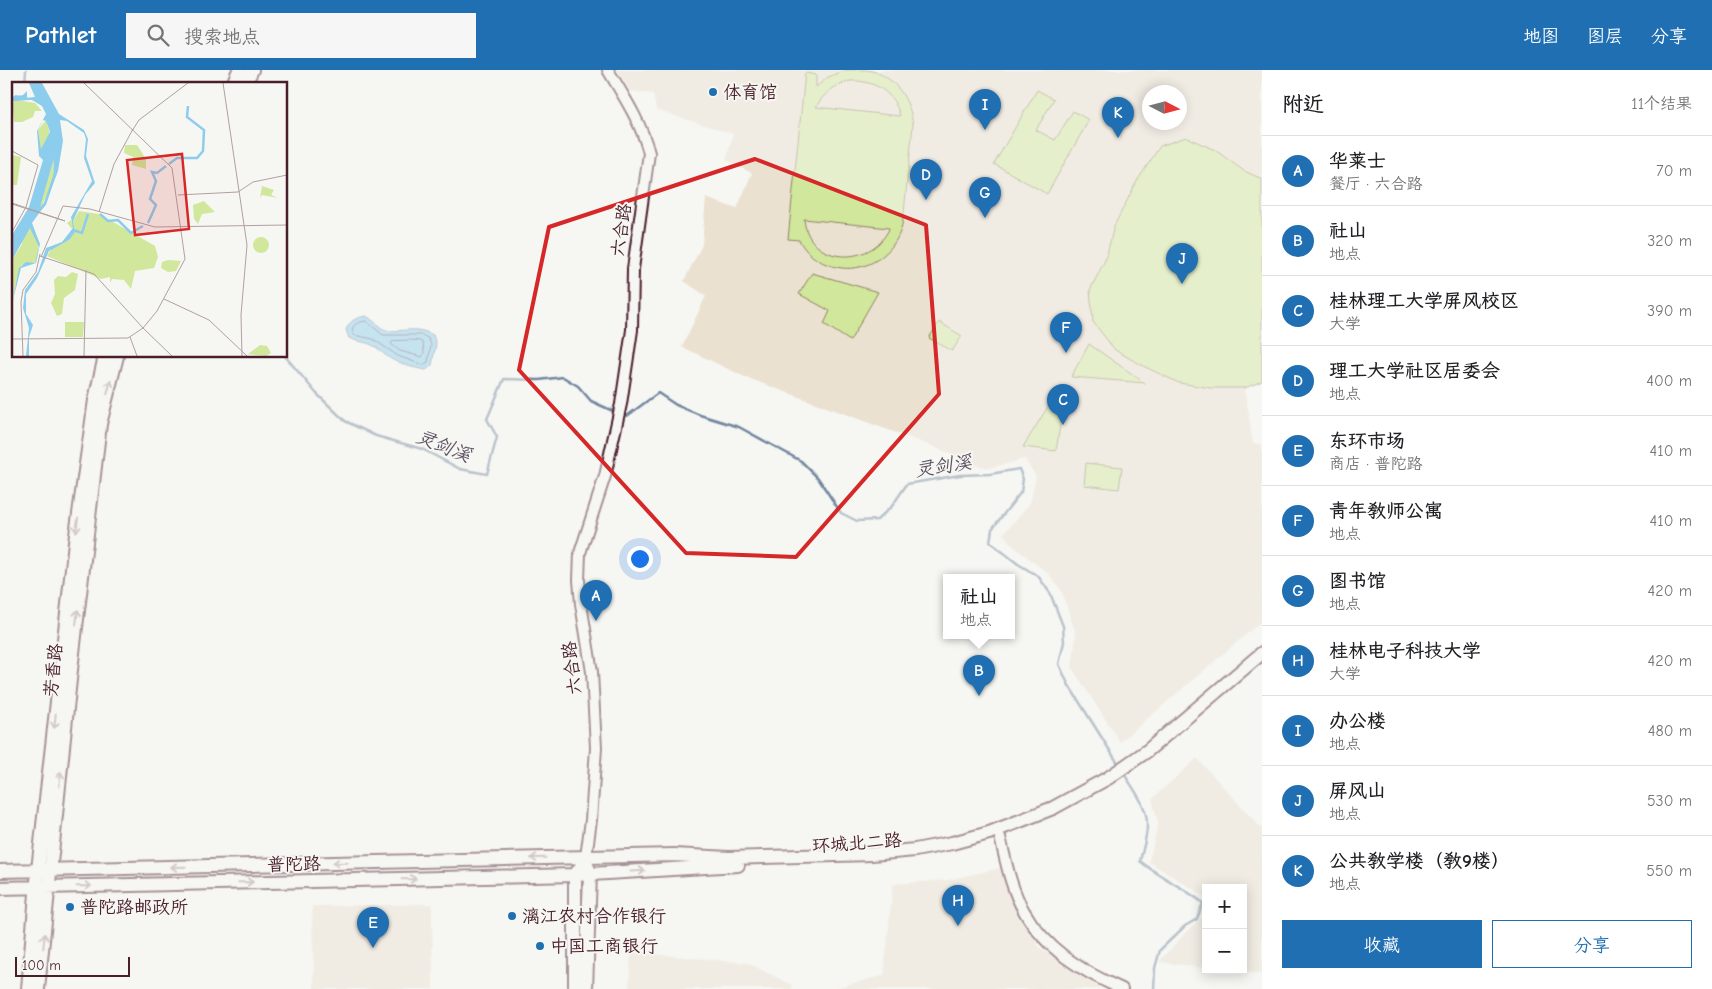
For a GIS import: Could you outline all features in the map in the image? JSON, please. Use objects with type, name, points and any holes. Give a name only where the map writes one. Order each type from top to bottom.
[{"type":"main road","points":[[234,82],[239,70]]},
{"type":"main road","points":[[246,82],[252,70]]},
{"type":"main road","name":"芳香路","points":[[38,989],[44,870],[74,542],[95,400],[105,358]]},
{"type":"main road","name":"芳香路","points":[[44,870],[71,670],[100,424],[116,358]]},
{"type":"main road","points":[[1135,765],[1262,653]]},
{"type":"main road","points":[[1110,781],[1177,737],[1262,663]]},
{"type":"main road","name":"环城北二路","points":[[586,857],[691,855],[729,858],[781,857],[915,850],[952,843],[1023,821],[1110,781]]},
{"type":"main road","name":"环城北二路","points":[[590,874],[728,865],[873,861],[953,850],[1000,837],[1056,815],[1110,781]]},
{"type":"main road","points":[[586,857],[590,874],[586,989]]},
{"type":"main road","points":[[575,989],[575,875],[586,857]]},
{"type":"main road","name":"普陀路","points":[[0,871],[586,857]]},
{"type":"main road","name":"普陀路","points":[[0,888],[590,874]]},
{"type":"main road","name":"芳香路","points":[[28,989],[44,887]]},
{"type":"street","name":"六合路","points":[[586,857],[591,820],[596,748],[592,672],[579,580],[580,552],[605,476],[621,404],[632,330],[633,269],[648,169],[648,153],[644,136],[637,119],[608,70]]},
{"type":"street","points":[[1000,837],[1012,883],[1023,910],[1035,928],[1066,959],[1088,974],[1122,989]]},
{"type":"highlighted area","points":[[755,159],[926,225],[939,394],[796,557],[686,553],[519,370],[549,227]]},
{"type":"shaded area","points":[[617,70],[1262,70],[1262,179],[1244,171],[1215,150],[1160,146],[1137,181],[1114,226],[1106,258],[1090,290],[1211,388],[1245,388],[1253,443],[1262,444],[1262,621],[1120,742],[1072,668],[1076,634],[1061,590],[1049,574],[1013,546],[1003,534],[1030,503],[1036,477],[1025,459],[990,468],[973,465],[937,448],[745,377],[682,347],[706,296],[684,281],[702,245],[706,198],[737,209],[752,173],[726,160],[733,134],[656,110],[653,94],[630,91]]},
{"type":"shaded area","points":[[1197,758],[1262,829],[1262,974],[1247,972],[1247,884],[1202,884],[1202,895],[1149,862],[1158,823],[1152,799]]},
{"type":"shaded area","points":[[1000,868],[1014,905],[1040,948],[1101,989],[831,989],[884,975],[893,884],[947,880]]},
{"type":"shaded area","points":[[432,904],[433,989],[314,989],[312,906]]},
{"type":"shaded area","points":[[1202,918],[1202,967],[1159,962]]},
{"type":"shaded area","points":[[631,952],[748,963],[792,985],[792,989],[629,989]]},
{"type":"green space","points":[[847,70],[877,72],[893,83],[899,90],[905,98],[912,116],[913,126],[901,229],[886,253],[870,264],[861,267],[842,268],[829,265],[811,255],[799,240],[788,239],[805,73],[816,75],[816,87],[828,77]],"holes":[[[850,81],[859,81],[882,89],[893,100],[900,116],[816,107],[830,90]],[[804,219],[889,228],[889,229],[880,242],[869,250],[855,255],[841,256],[828,253],[816,245],[808,234]]]},
{"type":"green space","points":[[1037,90],[1054,99],[1036,130],[1055,140],[1073,111],[1089,120],[1047,194],[994,164]]},
{"type":"green space","points":[[1186,137],[1215,150],[1244,171],[1262,179],[1262,381],[1245,388],[1211,388],[1179,383],[1115,350],[1093,322],[1090,290],[1106,258],[1114,226],[1137,181],[1160,146]]},
{"type":"green space","points":[[812,273],[878,292],[850,341],[824,324],[830,311],[799,294]]},
{"type":"green space","points":[[939,322],[962,336],[952,351],[929,338]]},
{"type":"green space","points":[[1089,344],[1145,383],[1071,377]]},
{"type":"green space","points":[[1057,392],[1065,394],[1056,451],[1023,447]]},
{"type":"green space","points":[[1086,463],[1122,467],[1119,489],[1084,485]]},
{"type":"water","points":[[366,316],[386,330],[420,330],[433,335],[436,344],[432,365],[426,370],[406,365],[392,359],[372,345],[349,338],[346,330],[349,324],[356,319]]},
{"type":"waterway","name":"灵剑溪","points":[[25,82],[26,70]]},
{"type":"waterway","name":"灵剑溪","points":[[287,358],[316,393],[345,421],[376,436],[422,449],[460,469],[487,474],[497,437],[487,419],[504,379],[539,380],[563,377],[578,386],[591,401],[615,412]]},
{"type":"waterway","name":"灵剑溪","points":[[621,413],[627,416],[658,393],[676,405],[700,415],[739,427],[801,461],[818,478],[841,513],[857,521],[877,520],[892,506],[907,484],[960,475],[990,474],[1019,469],[1023,479],[1021,492],[992,529],[990,542],[1018,564],[1038,576],[1050,593],[1063,626],[1064,642],[1059,664],[1068,684],[1119,765]]},
{"type":"waterway","name":"灵剑溪","points":[[1123,772],[1138,796],[1146,815],[1147,832],[1140,861],[1203,903],[1197,919],[1185,926],[1160,950],[1155,968],[1154,989]]},
{"type":"place","name":"体育馆","points":[[713,92]]},
{"type":"place","name":"办公楼","points":[[985,130]]},
{"type":"place","name":"公共教学楼（教9楼）","points":[[1118,138]]},
{"type":"place","name":"理工大学社区居委会","points":[[926,200]]},
{"type":"place","name":"图书馆","points":[[985,218]]},
{"type":"place","name":"屏风山","points":[[1182,284]]},
{"type":"place","name":"青年教师公寓","points":[[1066,353]]},
{"type":"place","name":"桂林理工大学屏风校区","points":[[1063,425]]},
{"type":"place","name":"华莱士","points":[[596,621]]},
{"type":"place","name":"社山","points":[[979,696]]},
{"type":"place","name":"普陀路邮政所","points":[[70,907]]},
{"type":"place","name":"漓江农村合作银行","points":[[512,916]]},
{"type":"place","name":"桂林电子科技大学","points":[[958,926]]},
{"type":"place","name":"中国工商银行","points":[[540,946]]},
{"type":"place","name":"东环市场","points":[[373,948]]}]
